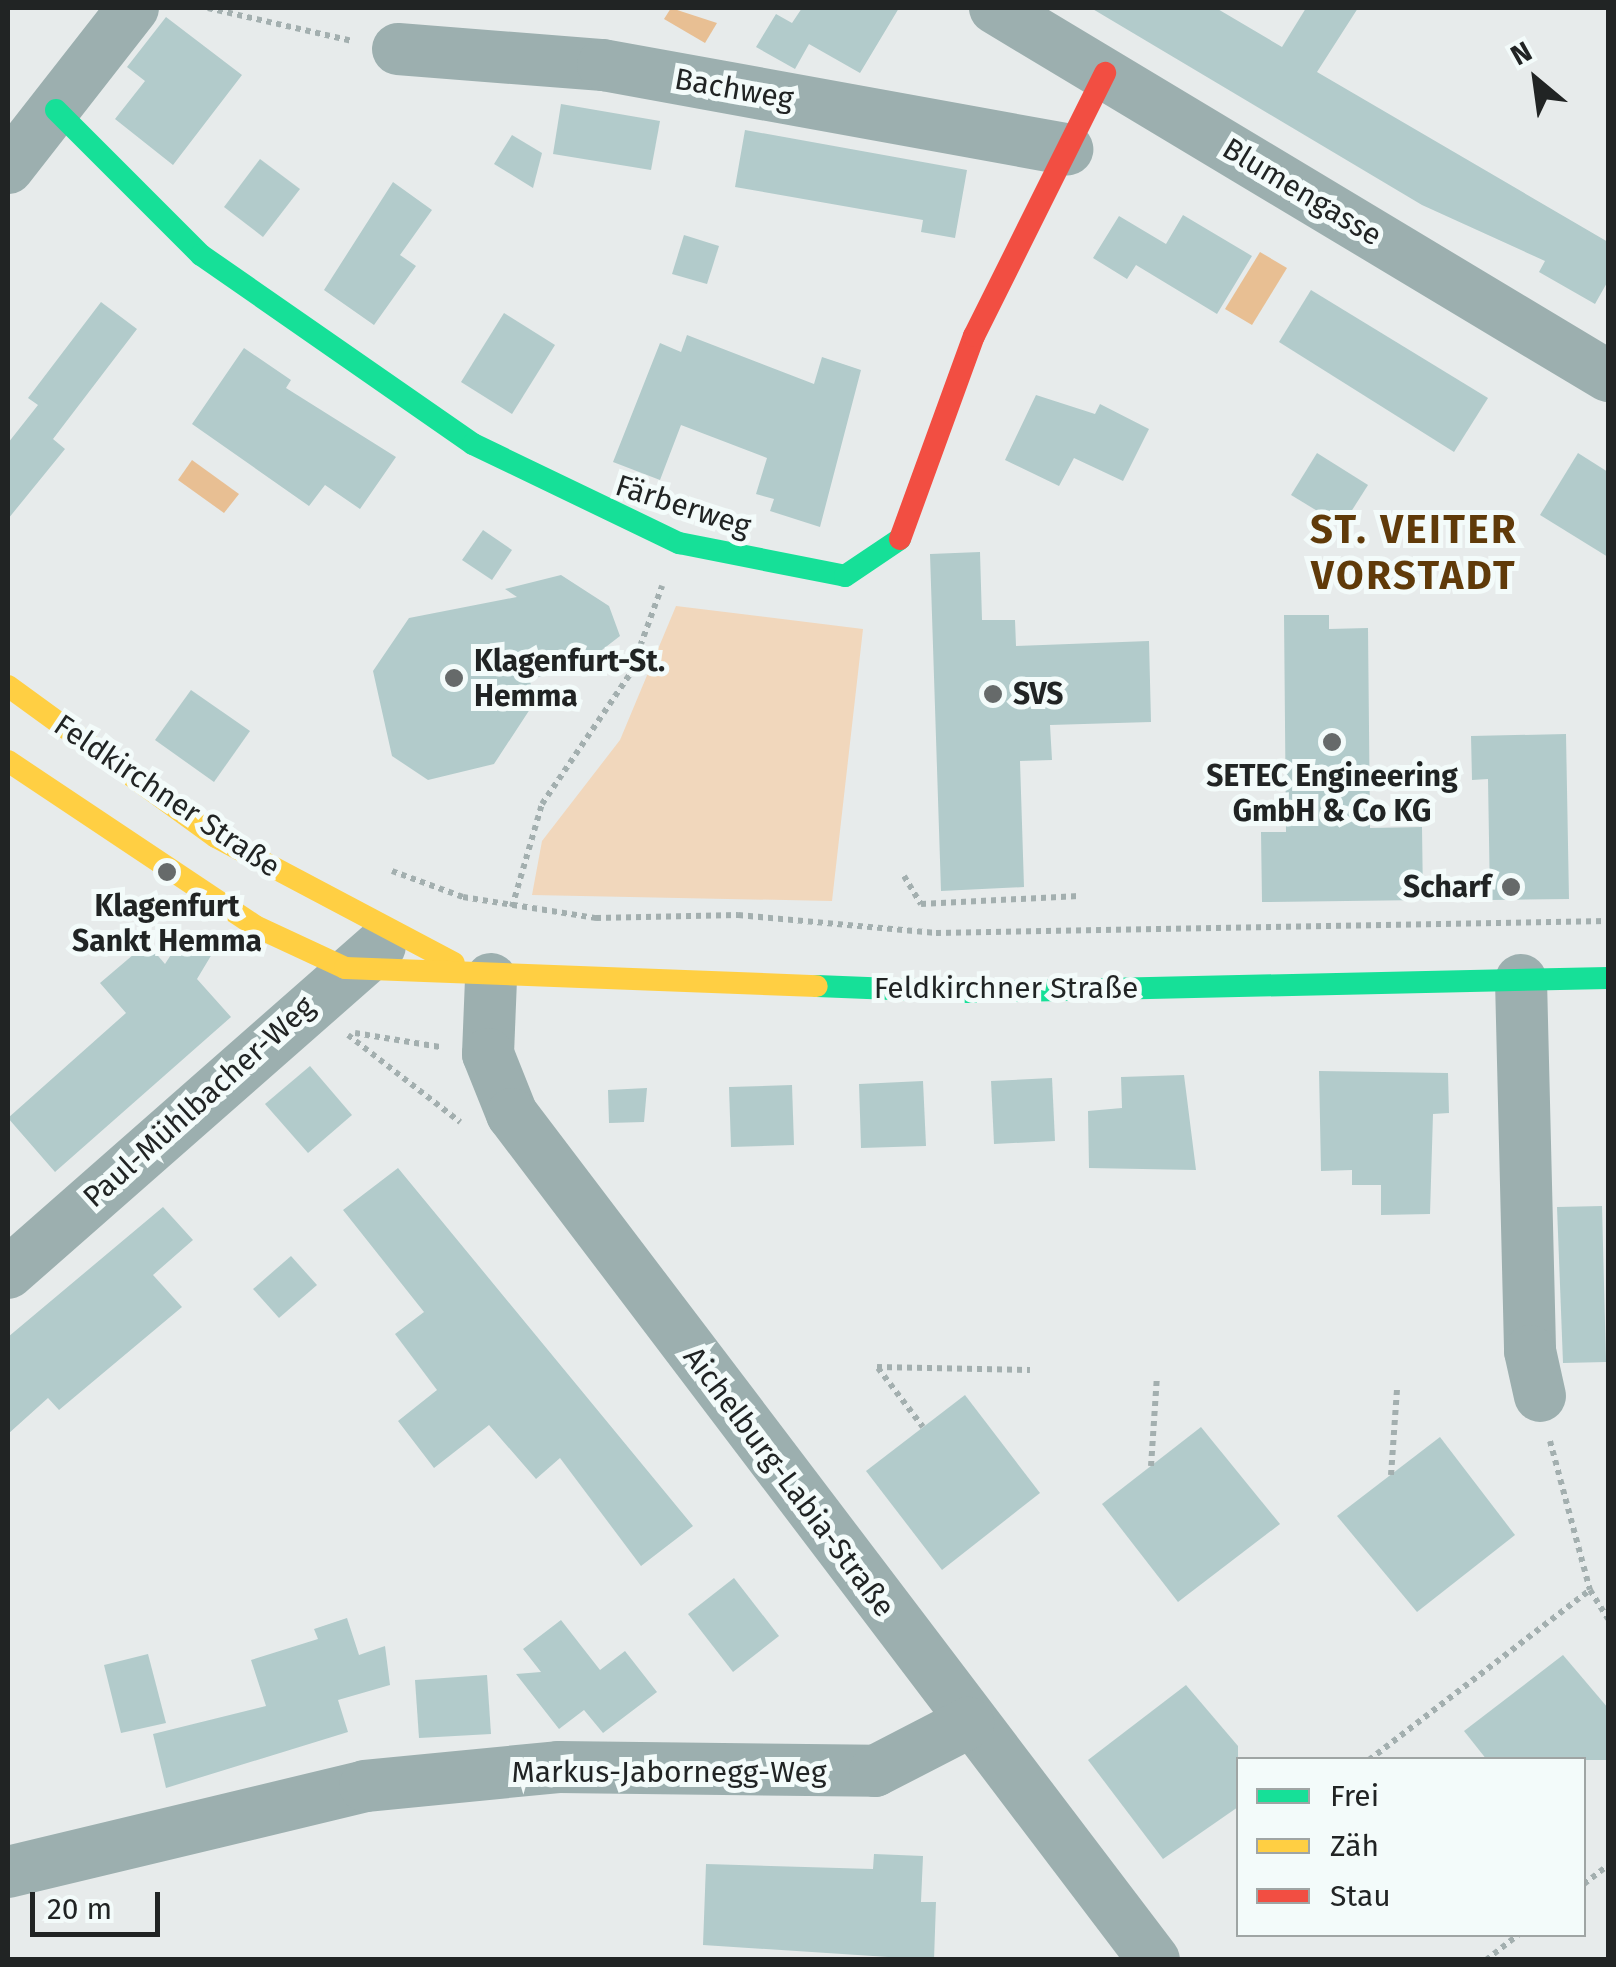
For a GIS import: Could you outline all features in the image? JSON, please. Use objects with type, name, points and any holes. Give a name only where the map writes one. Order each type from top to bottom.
[{"type":"main road","name":"Färberweg","points":[[56,110],[201,255],[356,370],[473,444],[678,543],[846,576],[897,548],[974,336],[1105,72]]},
{"type":"main road","name":"Feldkirchner Straße","points":[[8,686],[216,837],[394,937],[491,978]]},
{"type":"main road","name":"Feldkirchner Straße","points":[[8,761],[268,935],[345,968],[491,978],[1082,992],[1608,978]]},
{"type":"street","points":[[8,168],[133,8]]},
{"type":"street","name":"Blumengasse","points":[[995,8],[1608,376]]},
{"type":"street","name":"Bachweg","points":[[398,49],[603,65],[1067,149]]},
{"type":"street","name":"Paul-Mühlbacher-Weg","points":[[8,1273],[345,968],[394,937]]},
{"type":"street","name":"Aichelburg-Labia-Straße","points":[[491,978],[488,1054],[512,1114],[968,1722],[1154,1960]]},
{"type":"street","points":[[1521,980],[1530,1351],[1540,1396]]},
{"type":"street","name":"Markus-Jabornegg-Weg","points":[[8,1872],[365,1786],[558,1767],[874,1770],[968,1722]]},
{"type":"path","points":[[208,8],[398,49]]},
{"type":"path","points":[[512,906],[542,804],[630,674],[678,543]]},
{"type":"path","points":[[372,863],[512,906],[936,932],[1608,921]]},
{"type":"path","points":[[904,876],[921,904],[1079,896]]},
{"type":"path","points":[[344,1032],[440,1047]]},
{"type":"path","points":[[923,1427],[877,1367],[1030,1370]]},
{"type":"path","points":[[1151,1466],[1158,1376]]},
{"type":"path","points":[[1391,1474],[1397,1388]]},
{"type":"path","points":[[1540,1396],[1590,1590],[1608,1620]]},
{"type":"path","points":[[1374,1757],[1590,1590]]},
{"type":"path","points":[[1586,1882],[1608,1865]]},
{"type":"path","points":[[1486,1960],[1514,1937]]},
{"type":"shaded area","points":[[671,8],[717,23],[705,43],[664,19]]},
{"type":"shaded area","points":[[1260,252],[1287,268],[1252,325],[1225,309]]},
{"type":"shaded area","points":[[192,460],[239,494],[224,513],[178,480]]},
{"type":"shaded area","points":[[676,606],[863,629],[832,901],[532,895],[542,841],[620,740]]},
{"type":"building","points":[[802,8],[899,8],[860,73],[809,44],[795,69],[756,47],[776,14],[792,23]]},
{"type":"building","points":[[1091,8],[1216,8],[1282,47],[1306,8],[1358,8],[1317,72],[1608,242],[1608,281],[1595,304],[1539,272],[1545,261],[1422,205]]},
{"type":"building","points":[[166,17],[242,75],[173,165],[115,119],[145,81],[127,67]]},
{"type":"building","points":[[561,104],[660,121],[651,170],[553,154]]},
{"type":"building","points":[[745,130],[967,170],[955,238],[921,232],[923,220],[735,187]]},
{"type":"building","points":[[512,135],[542,153],[533,188],[494,164]]},
{"type":"building","points":[[260,159],[300,189],[263,237],[224,207]]},
{"type":"building","points":[[393,182],[432,210],[400,255],[416,266],[374,325],[324,290]]},
{"type":"building","points":[[1183,215],[1252,256],[1217,314],[1136,265],[1127,279],[1093,258],[1119,216],[1166,244]]},
{"type":"building","points":[[684,235],[719,246],[707,284],[672,274]]},
{"type":"building","points":[[1311,290],[1488,398],[1454,452],[1279,342]]},
{"type":"building","points":[[101,302],[137,329],[53,439],[65,449],[8,519],[8,443],[38,405],[28,398]]},
{"type":"building","points":[[504,313],[555,345],[512,414],[461,382]]},
{"type":"building","points":[[687,335],[814,384],[822,357],[861,370],[820,527],[770,511],[774,499],[756,494],[767,458],[681,425],[660,480],[613,462],[660,343],[681,352]]},
{"type":"building","points":[[244,348],[291,380],[286,388],[396,457],[360,509],[325,485],[309,506],[192,424]]},
{"type":"building","points":[[1036,395],[1095,414],[1100,404],[1149,429],[1123,481],[1074,458],[1059,486],[1005,460]]},
{"type":"building","points":[[1317,453],[1368,485],[1342,526],[1291,495]]},
{"type":"building","points":[[1578,453],[1608,472],[1608,557],[1540,515]]},
{"type":"building","points":[[483,530],[512,550],[492,580],[462,560]]},
{"type":"building","points":[[980,552],[982,620],[1015,620],[1016,646],[1149,641],[1151,722],[1050,725],[1052,760],[1020,761],[1024,887],[941,891],[930,554]]},
{"type":"building","name":"Klagenfurt-St. Hemma","points":[[561,575],[609,606],[620,636],[589,660],[530,680],[534,703],[494,764],[428,780],[392,756],[373,671],[409,618],[517,597],[505,589]]},
{"type":"building","points":[[1284,615],[1329,615],[1329,629],[1368,628],[1370,828],[1422,827],[1423,900],[1262,902],[1261,832],[1286,832]]},
{"type":"building","points":[[191,690],[250,731],[214,782],[155,740]]},
{"type":"building","points":[[1566,734],[1569,899],[1490,900],[1488,779],[1472,780],[1471,736]]},
{"type":"building","points":[[187,930],[215,949],[197,979],[231,1017],[55,1172],[8,1118],[126,1013],[100,983],[147,943],[165,964]]},
{"type":"building","points":[[310,1066],[352,1115],[308,1153],[265,1104]]},
{"type":"building","points":[[1319,1071],[1448,1073],[1449,1113],[1433,1114],[1430,1214],[1381,1215],[1381,1185],[1352,1185],[1352,1170],[1321,1171]]},
{"type":"building","points":[[1184,1075],[1196,1170],[1089,1168],[1088,1111],[1122,1108],[1121,1077]]},
{"type":"building","points":[[1052,1078],[1055,1141],[994,1144],[991,1081]]},
{"type":"building","points":[[923,1081],[926,1146],[861,1148],[859,1084]]},
{"type":"building","points":[[792,1085],[794,1145],[731,1147],[729,1087]]},
{"type":"building","points":[[647,1088],[644,1122],[609,1123],[608,1090]]},
{"type":"building","points":[[398,1168],[693,1526],[641,1566],[560,1458],[536,1479],[489,1425],[434,1468],[398,1421],[437,1390],[395,1334],[424,1312],[343,1210]]},
{"type":"building","points":[[1602,1206],[1606,1362],[1563,1363],[1557,1207]]},
{"type":"building","points":[[163,1207],[193,1240],[153,1275],[182,1307],[59,1410],[48,1398],[8,1434],[8,1337]]},
{"type":"building","points":[[291,1256],[317,1285],[279,1318],[253,1289]]},
{"type":"building","points":[[965,1395],[1040,1493],[942,1570],[866,1471]]},
{"type":"building","points":[[1201,1427],[1280,1524],[1178,1602],[1102,1504]]},
{"type":"building","points":[[1440,1437],[1515,1535],[1417,1612],[1337,1516]]},
{"type":"building","points":[[734,1578],[779,1636],[733,1672],[688,1614]]},
{"type":"building","points":[[347,1618],[359,1655],[385,1646],[390,1685],[338,1700],[348,1732],[166,1788],[153,1734],[266,1706],[251,1660],[318,1639],[314,1629]]},
{"type":"building","points":[[561,1620],[600,1670],[625,1651],[657,1692],[603,1733],[584,1710],[559,1729],[516,1674],[541,1672],[523,1649]]},
{"type":"building","points":[[148,1654],[166,1723],[121,1733],[104,1665]]},
{"type":"building","points":[[1563,1655],[1608,1708],[1608,1760],[1485,1757],[1464,1731]]},
{"type":"building","points":[[487,1675],[491,1734],[419,1738],[415,1680]]},
{"type":"building","points":[[1186,1685],[1238,1746],[1236,1808],[1163,1859],[1088,1760]]},
{"type":"building","points":[[874,1854],[923,1856],[921,1902],[936,1902],[934,1960],[703,1945],[706,1864],[873,1869]]},
{"type":"traffic: fast","points":[[56,110],[201,255],[473,444],[679,543],[845,576],[900,539]]},
{"type":"traffic: fast","points":[[817,986],[968,992],[1608,978]]},
{"type":"traffic: slow","points":[[8,686],[216,837],[454,963]]},
{"type":"traffic: slow","points":[[8,761],[255,926],[345,968],[817,986]]},
{"type":"traffic: jam","points":[[900,539],[974,336],[1105,73]]},
{"type":"place","name":"Klagenfurt-St. Hemma","points":[[454,678]]},
{"type":"place","name":"SVS","points":[[993,694]]},
{"type":"place","name":"SETEC Engineering GmbH & Co KG","points":[[1332,742]]},
{"type":"place","name":"Klagenfurt Sankt Hemma","points":[[167,872]]},
{"type":"place","name":"Scharf","points":[[1511,887]]},
{"type":"district","name":"ST. VEITER VORSTADT","points":[[1414,553]]}]
